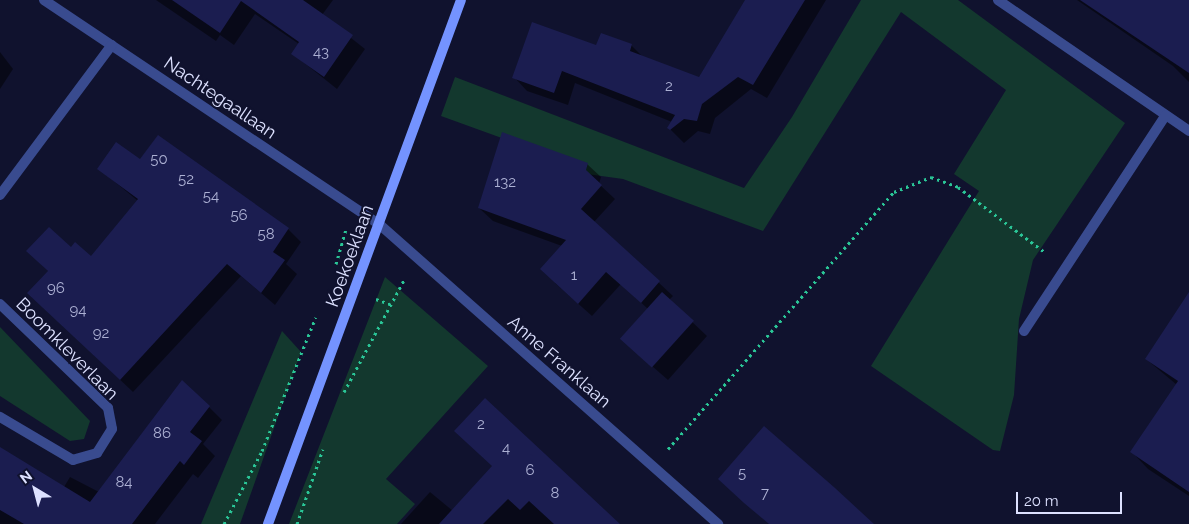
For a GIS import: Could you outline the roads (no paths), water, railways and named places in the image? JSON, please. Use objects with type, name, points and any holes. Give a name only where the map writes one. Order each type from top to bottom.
[{"type":"street","name":"Nachtegaallaan","points":[[44,0],[379,224]]},
{"type":"street","name":"Koekoeklaan","points":[[268,524],[461,0]]},
{"type":"street","points":[[998,0],[1189,132]]},
{"type":"street","points":[[0,195],[112,45]]},
{"type":"street","points":[[1024,331],[1166,115]]},
{"type":"street","name":"Anne Franklaan","points":[[379,224],[718,524]]},
{"type":"street","name":"Boomkleverlaan","points":[[0,304],[108,408],[112,429],[97,453],[73,460],[0,417]]}]
